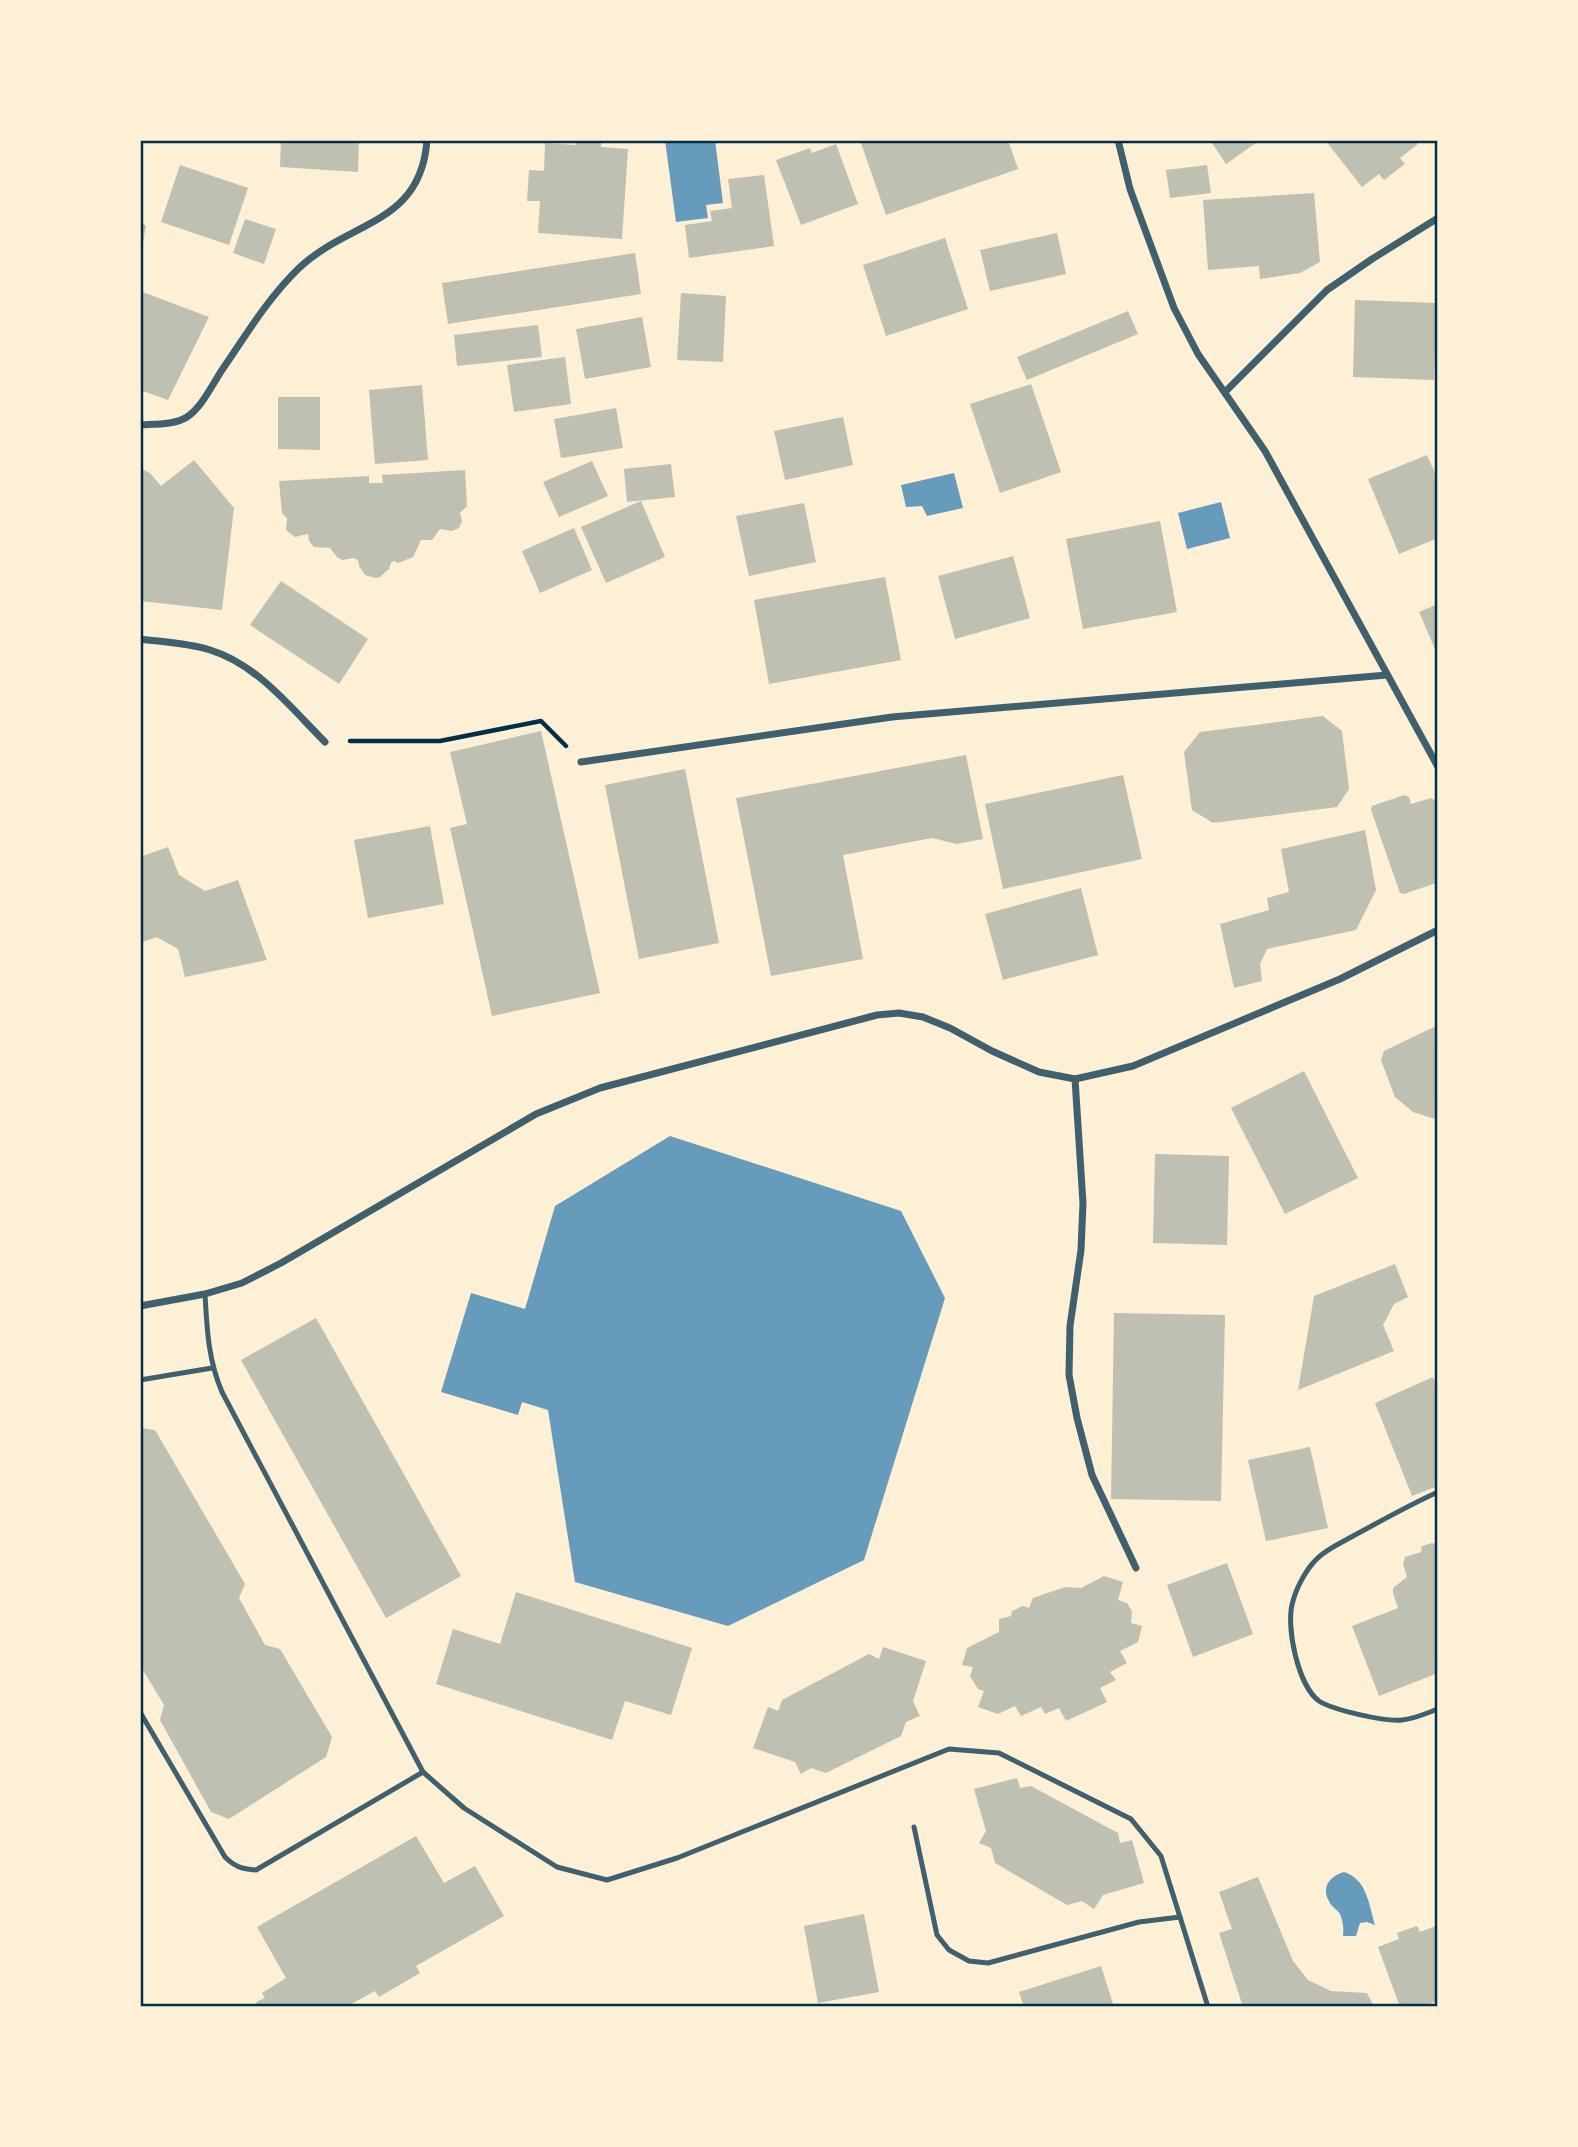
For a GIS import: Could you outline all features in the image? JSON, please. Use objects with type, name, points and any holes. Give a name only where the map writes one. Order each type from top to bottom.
[{"type":"street","points":[[140,425],[164,424],[187,418],[262,312],[299,268],[332,243],[385,216],[416,186],[426,160],[427,140]]},
{"type":"street","points":[[1118,140],[1130,189],[1174,308],[1198,355],[1265,451],[1438,767]]},
{"type":"street","points":[[1225,392],[1327,290],[1372,258],[1438,218]]},
{"type":"street","points":[[140,639],[212,650],[264,681],[325,742]]},
{"type":"street","points":[[581,762],[892,717],[1387,675]]},
{"type":"street","points":[[140,1306],[205,1294],[242,1283],[536,1114],[600,1088],[877,1015],[899,1013],[923,1017],[950,1028],[1039,1072],[1075,1079],[1133,1066],[1340,979],[1438,930]]},
{"type":"street","points":[[1075,1079],[1083,1203],[1081,1251],[1070,1326],[1069,1375],[1092,1475],[1136,1568]]},
{"type":"lane","points":[[205,1294],[207,1341],[212,1368],[222,1392],[423,1772],[464,1808],[557,1867],[607,1880],[677,1858],[949,1749],[999,1753],[1131,1819],[1161,1856],[1208,2007]]},
{"type":"lane","points":[[140,1380],[212,1368]]},
{"type":"lane","points":[[1438,1492],[1325,1552],[1311,1564],[1292,1602],[1290,1620],[1298,1663],[1309,1691],[1321,1702],[1385,1719],[1402,1720],[1438,1709]]},
{"type":"lane","points":[[140,1712],[225,1857],[234,1867],[256,1870],[423,1772]]},
{"type":"lane","points":[[914,1827],[937,1935],[949,1950],[969,1961],[988,1963],[1139,1922],[1180,1917]]},
{"type":"path","points":[[325,742],[440,741],[541,721],[581,762]]},
{"type":"water","points":[[665,140],[715,140],[723,203],[706,205],[708,218],[676,222]]},
{"type":"water","points":[[954,473],[963,508],[927,516],[922,506],[906,507],[901,485]]},
{"type":"water","points":[[1221,502],[1230,538],[1187,549],[1178,513]]},
{"type":"water","points":[[670,1136],[901,1211],[945,1298],[864,1560],[728,1626],[575,1582],[548,1410],[522,1402],[518,1415],[441,1392],[471,1293],[525,1309],[555,1206]]},
{"type":"water","points":[[1344,1872],[1358,1880],[1369,1901],[1375,1925],[1360,1923],[1356,1936],[1343,1936],[1340,1914],[1331,1905],[1326,1891],[1328,1883]]},
{"type":"building","points":[[281,140],[359,140],[358,172],[280,167]]},
{"type":"building","points":[[576,140],[602,140],[601,147],[628,149],[622,239],[538,233],[540,201],[527,201],[529,170],[544,171],[545,143],[576,145]]},
{"type":"building","points":[[860,140],[1008,140],[1018,169],[886,215]]},
{"type":"building","points":[[1210,140],[1260,140],[1226,164]]},
{"type":"building","points":[[1325,140],[1415,140],[1418,144],[1400,158],[1405,164],[1384,180],[1379,174],[1362,187]]},
{"type":"building","points":[[836,144],[858,204],[801,225],[776,160],[810,148],[812,153]]},
{"type":"building","points":[[180,165],[248,188],[229,245],[161,222]]},
{"type":"building","points":[[1207,165],[1211,193],[1170,198],[1166,170]]},
{"type":"building","points":[[764,175],[774,246],[689,258],[685,225],[712,221],[710,211],[732,208],[728,179]]},
{"type":"building","points":[[1314,193],[1320,262],[1300,273],[1260,279],[1259,266],[1208,270],[1203,200]]},
{"type":"building","points":[[245,219],[276,229],[264,264],[233,253]]},
{"type":"building","points":[[140,224],[146,225],[141,254],[140,254]]},
{"type":"building","points":[[1057,233],[1066,274],[990,291],[980,250]]},
{"type":"building","points":[[945,238],[968,309],[886,336],[863,265]]},
{"type":"building","points":[[635,253],[641,294],[448,324],[442,283]]},
{"type":"building","points":[[140,291],[209,317],[168,400],[140,390]]},
{"type":"building","points":[[681,293],[726,296],[723,362],[677,360]]},
{"type":"building","points":[[1355,300],[1437,303],[1434,380],[1353,377]]},
{"type":"building","points":[[1128,311],[1138,334],[1027,380],[1017,357]]},
{"type":"building","points":[[642,317],[651,367],[585,379],[576,329]]},
{"type":"building","points":[[538,325],[542,357],[457,366],[454,335]]},
{"type":"building","points":[[565,357],[571,404],[514,412],[507,365]]},
{"type":"building","points":[[1031,384],[1061,472],[1000,493],[970,404]]},
{"type":"building","points":[[422,385],[428,460],[375,464],[369,390]]},
{"type":"building","points":[[278,397],[320,397],[320,450],[278,449]]},
{"type":"building","points":[[616,408],[623,448],[561,458],[554,419]]},
{"type":"building","points":[[843,417],[853,465],[785,480],[774,431]]},
{"type":"building","points":[[1427,455],[1438,480],[1438,538],[1399,554],[1368,479]]},
{"type":"building","points":[[194,460],[234,508],[222,610],[140,601],[140,468],[150,473],[161,486]]},
{"type":"building","points":[[592,461],[608,496],[559,517],[543,482]]},
{"type":"building","points":[[671,464],[675,497],[627,502],[624,469]]},
{"type":"building","points":[[465,470],[467,506],[460,513],[462,521],[459,528],[452,531],[440,529],[432,540],[421,540],[413,557],[398,563],[394,561],[380,577],[365,575],[358,560],[342,560],[330,548],[314,547],[308,534],[295,537],[286,530],[287,518],[282,513],[279,481],[369,476],[369,483],[383,483],[382,475]]},
{"type":"building","points":[[641,501],[665,557],[606,583],[581,527]]},
{"type":"building","points":[[804,503],[816,562],[749,576],[736,516]]},
{"type":"building","points":[[1160,521],[1177,612],[1083,629],[1066,539]]},
{"type":"building","points":[[574,528],[592,570],[540,593],[522,551]]},
{"type":"building","points":[[1013,556],[1030,618],[955,639],[938,576]]},
{"type":"building","points":[[885,577],[901,660],[769,684],[754,600]]},
{"type":"building","points":[[281,581],[368,639],[339,684],[250,625]]},
{"type":"building","points":[[1438,604],[1438,656],[1419,612]]},
{"type":"building","points":[[1323,716],[1342,731],[1349,789],[1337,807],[1213,823],[1192,810],[1184,752],[1200,732]]},
{"type":"building","points":[[541,731],[600,993],[492,1016],[450,828],[467,824],[450,752]]},
{"type":"building","points":[[966,755],[983,839],[957,844],[932,838],[843,855],[863,959],[771,976],[736,798]]},
{"type":"building","points":[[685,769],[719,943],[639,959],[605,785]]},
{"type":"building","points":[[1123,775],[1142,859],[1003,889],[985,804]]},
{"type":"building","points":[[1404,795],[1409,797],[1411,804],[1431,798],[1438,802],[1438,871],[1435,872],[1438,880],[1404,894],[1400,893],[1371,810],[1372,806]]},
{"type":"building","points":[[430,826],[444,904],[368,918],[354,840]]},
{"type":"building","points":[[1365,830],[1376,890],[1356,930],[1267,949],[1260,964],[1262,981],[1234,988],[1220,924],[1269,910],[1267,898],[1289,892],[1281,849]]},
{"type":"building","points":[[168,847],[179,875],[205,891],[238,880],[267,960],[185,977],[178,949],[157,937],[140,943],[140,857]]},
{"type":"building","points":[[1081,888],[1098,955],[1003,980],[985,914]]},
{"type":"building","points":[[1438,1025],[1438,1120],[1413,1112],[1395,1097],[1381,1060],[1384,1051]]},
{"type":"building","points":[[1304,1071],[1358,1178],[1285,1214],[1231,1108]]},
{"type":"building","points":[[1155,1154],[1229,1156],[1227,1245],[1153,1243]]},
{"type":"building","points":[[1395,1264],[1408,1297],[1394,1304],[1383,1325],[1394,1351],[1298,1390],[1314,1296]]},
{"type":"building","points":[[1114,1313],[1225,1315],[1221,1501],[1111,1499]]},
{"type":"building","points":[[316,1318],[461,1576],[386,1618],[241,1360]]},
{"type":"building","points":[[1433,1377],[1438,1390],[1438,1486],[1412,1496],[1375,1403]]},
{"type":"building","points":[[140,1428],[155,1430],[245,1584],[239,1598],[265,1645],[280,1649],[332,1737],[326,1757],[229,1819],[211,1812],[160,1720],[164,1705],[140,1665]]},
{"type":"building","points":[[1310,1447],[1328,1528],[1266,1541],[1248,1460]]},
{"type":"building","points":[[1432,1543],[1438,1545],[1438,1673],[1379,1696],[1352,1626],[1398,1608],[1393,1588],[1407,1577],[1403,1564],[1405,1557],[1421,1552],[1422,1546]]},
{"type":"building","points":[[1227,1563],[1253,1634],[1193,1657],[1167,1585]]},
{"type":"building","points":[[1104,1576],[1123,1582],[1118,1600],[1127,1603],[1132,1611],[1131,1623],[1142,1626],[1138,1642],[1120,1651],[1127,1663],[1110,1672],[1116,1680],[1100,1688],[1107,1702],[1066,1721],[1059,1708],[1045,1714],[1041,1707],[1021,1716],[1015,1706],[998,1714],[978,1707],[984,1691],[978,1689],[970,1676],[973,1667],[962,1665],[967,1648],[999,1632],[999,1619],[1011,1616],[1012,1611],[1023,1606],[1029,1608],[1033,1598],[1065,1587],[1081,1588]]},
{"type":"building","points":[[516,1592],[692,1648],[671,1715],[625,1701],[612,1740],[436,1684],[453,1629],[500,1644]]},
{"type":"building","points":[[883,1647],[926,1661],[913,1701],[920,1716],[906,1722],[901,1736],[826,1773],[811,1768],[801,1774],[795,1762],[753,1748],[768,1707],[778,1711],[782,1700],[869,1654],[879,1659]]},
{"type":"building","points":[[1017,1778],[1020,1788],[1031,1786],[1118,1833],[1120,1843],[1132,1840],[1144,1883],[1103,1895],[1094,1909],[1082,1901],[1067,1905],[995,1863],[991,1848],[979,1843],[986,1831],[974,1789]]},
{"type":"building","points":[[416,1836],[444,1883],[475,1866],[504,1916],[416,1966],[420,1973],[379,1997],[375,1991],[346,2007],[259,2007],[256,2002],[265,1998],[262,1993],[286,1978],[257,1927]]},
{"type":"building","points":[[1258,1877],[1293,1961],[1308,1980],[1331,1991],[1367,1993],[1374,2007],[1243,2007],[1219,1933],[1232,1929],[1219,1892]]},
{"type":"building","points":[[864,1914],[879,1992],[818,2003],[804,1926]]},
{"type":"building","points":[[1438,1925],[1438,2001],[1420,2007],[1400,2007],[1378,1947],[1399,1939],[1397,1933],[1417,1926],[1420,1932]]},
{"type":"building","points":[[1101,1966],[1114,2007],[1024,2007],[1019,1992]]}]
